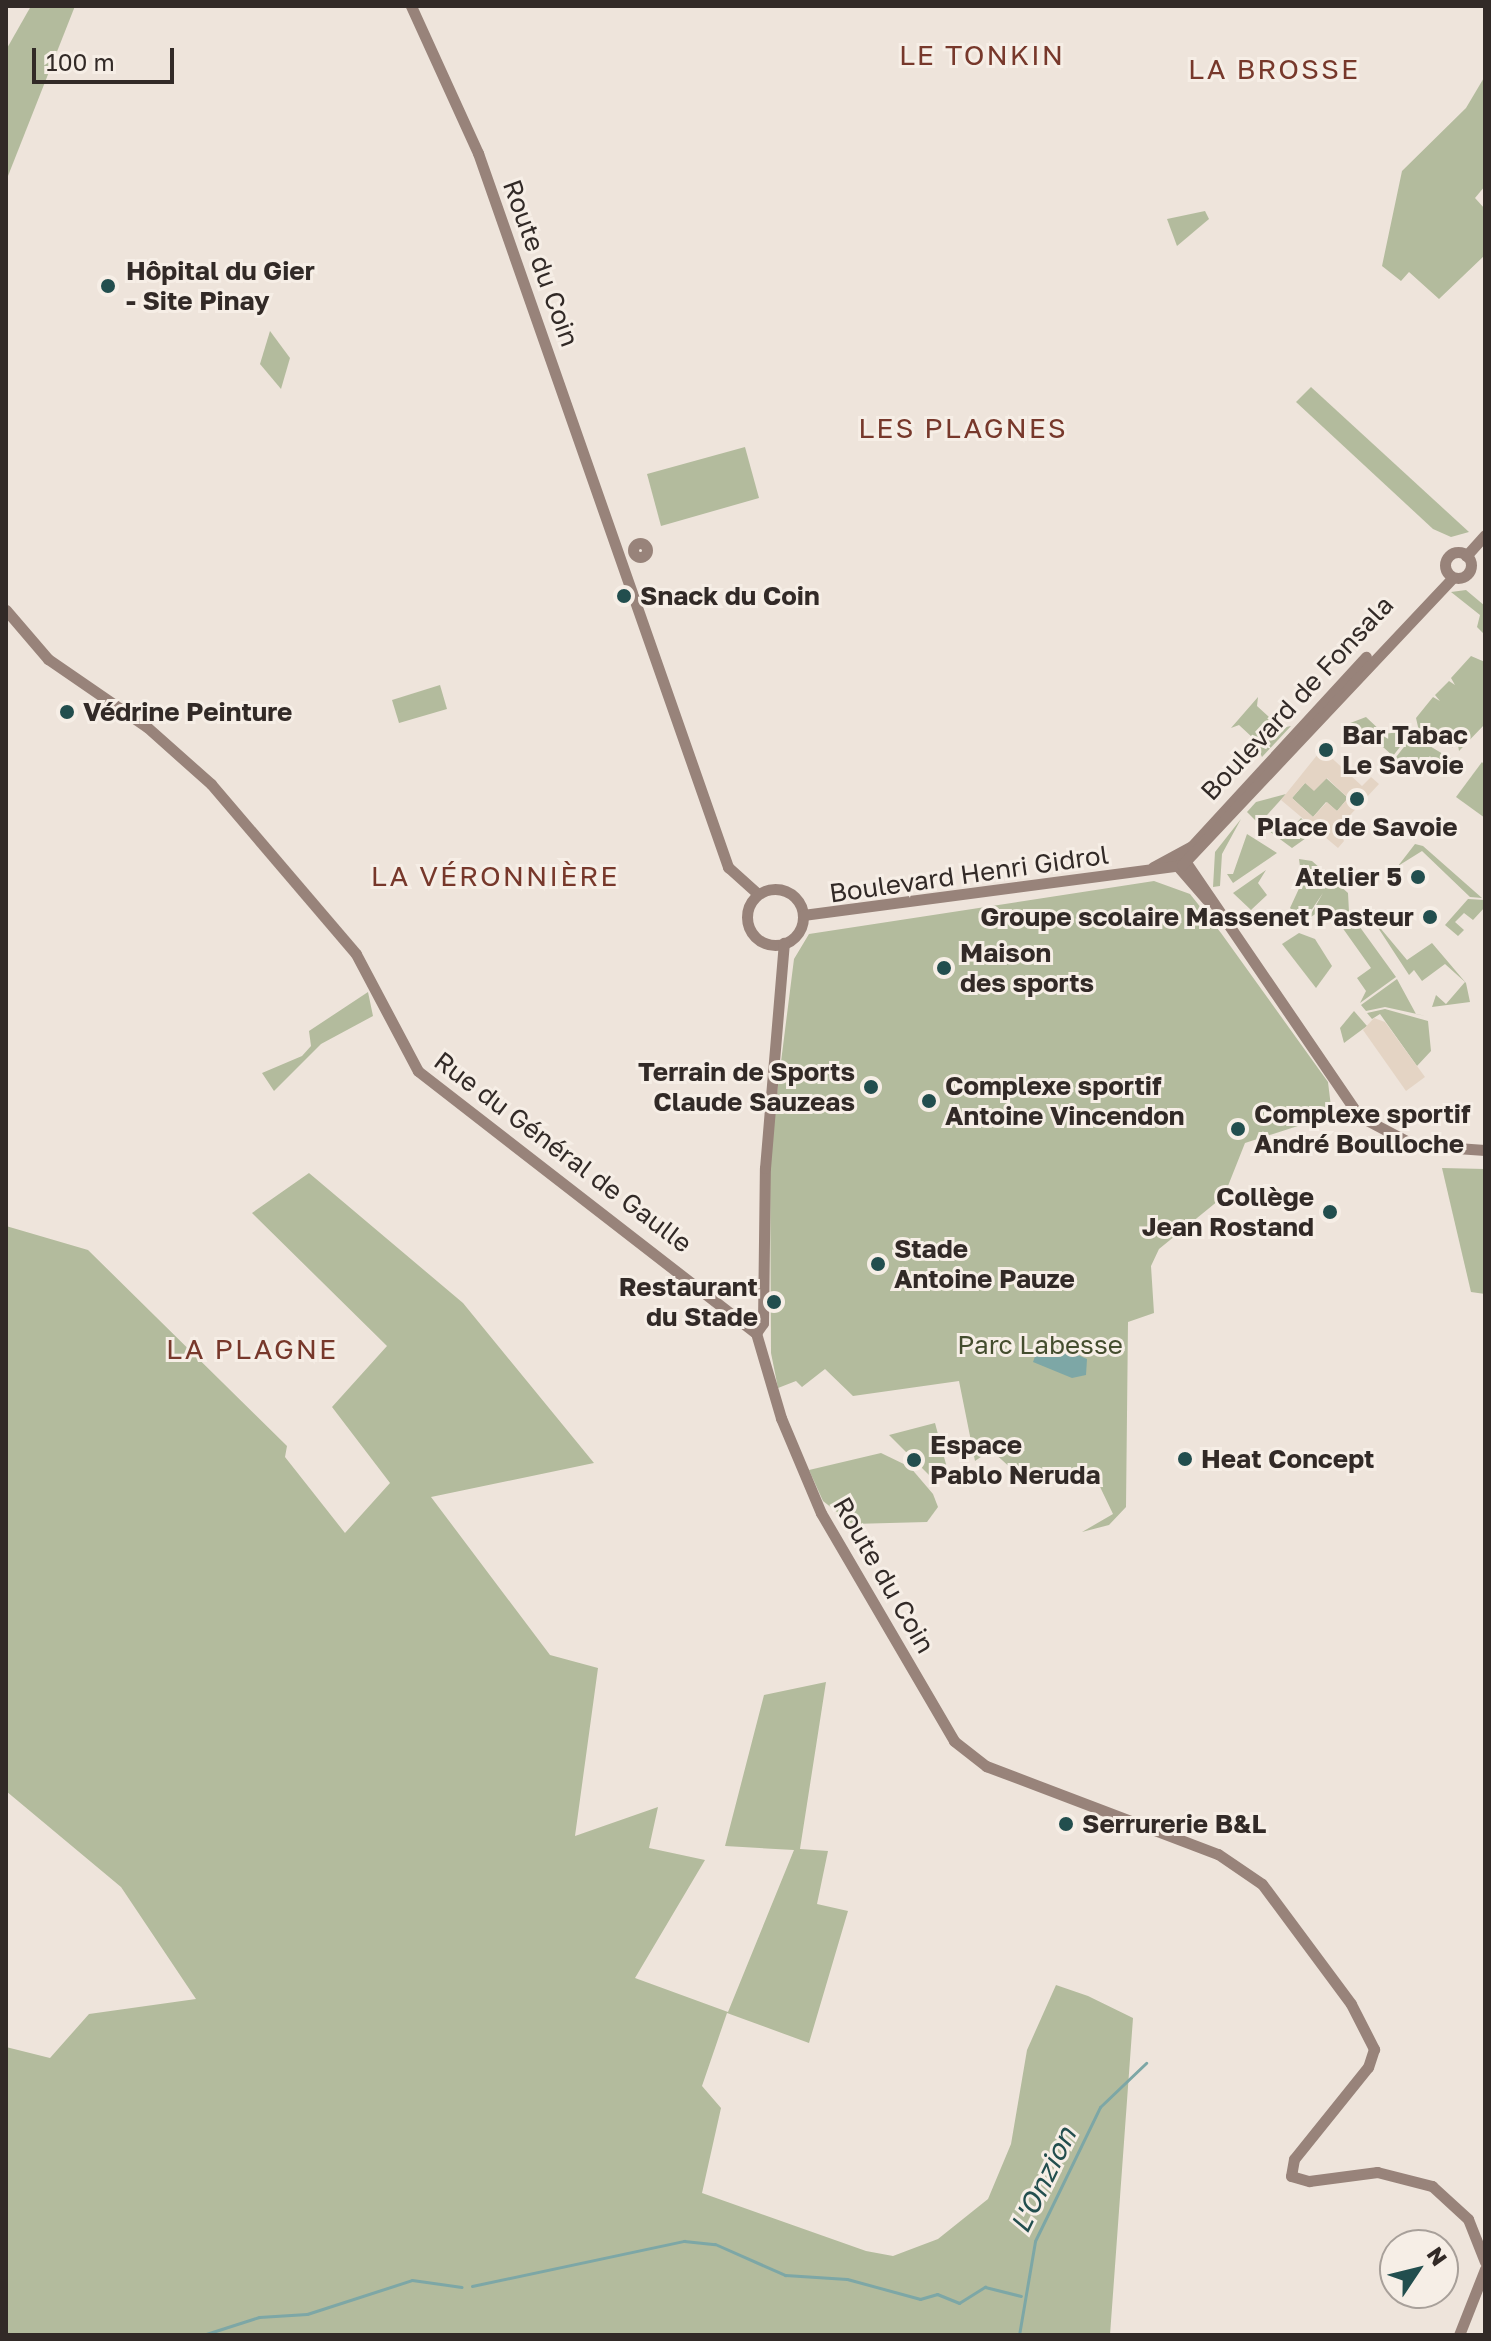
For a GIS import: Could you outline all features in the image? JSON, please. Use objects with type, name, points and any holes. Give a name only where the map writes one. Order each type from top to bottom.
[{"type":"main road","name":"Route du Coin","points":[[411,6],[471,132],[633,584],[728,867],[758,894]]},
{"type":"main road","points":[[1466,556],[1485,535]]},
{"type":"main road","points":[[617,540],[637,552],[633,584]]},
{"type":"main road","points":[[1450,555],[1466,556],[1469,572],[1449,575],[1450,555]]},
{"type":"main road","name":"Boulevard de Fonsala","points":[[1180,861],[1449,575]]},
{"type":"main road","name":"Rue du Général de Gaulle","points":[[6,610],[48,659],[147,727],[211,784],[356,954],[418,1071],[756,1333]]},
{"type":"main road","points":[[1180,861],[1365,1122],[1414,1145],[1485,1150]]},
{"type":"main road","name":"Boulevard Henri Gidrol","points":[[803,915],[1141,870],[1180,861]]},
{"type":"main road","points":[[791,893],[803,915],[799,932],[784,943],[762,941],[750,929],[748,910],[758,894],[791,893]]},
{"type":"main road","name":"Route du Coin","points":[[784,943],[762,1222],[763,1323],[756,1333],[777,1409],[821,1513],[954,1741],[986,1766],[1241,1864],[1351,2004],[1370,2034],[1373,2058],[1294,2159],[1291,2176],[1309,2181],[1377,2172],[1432,2186],[1468,2219],[1485,2262]]},
{"type":"main road","points":[[1459,2335],[1467,2322],[1485,2269]]},
{"type":"green space","points":[[31,6],[75,6],[6,181],[6,50]]},
{"type":"green space","points":[[1485,76],[1485,186],[1475,198],[1485,209],[1485,255],[1439,299],[1409,272],[1401,281],[1382,266],[1402,171],[1466,108]]},
{"type":"green space","points":[[1205,211],[1209,219],[1177,246],[1167,219]]},
{"type":"green space","points":[[270,331],[290,358],[281,389],[260,364]]},
{"type":"green space","points":[[1311,387],[1469,532],[1451,537],[1433,529],[1296,402]]},
{"type":"green space","points":[[745,447],[759,498],[661,526],[647,474]]},
{"type":"green space","points":[[1466,590],[1485,606],[1484,634],[1477,627],[1480,615],[1451,592]]},
{"type":"green space","points":[[1471,656],[1485,662],[1485,724],[1459,751],[1457,739],[1452,748],[1454,739],[1425,724],[1419,731],[1416,718],[1433,697],[1440,701],[1435,695],[1449,681],[1455,685],[1451,678]]},
{"type":"green space","points":[[440,685],[447,709],[399,723],[392,700]]},
{"type":"green space","points":[[1258,697],[1257,706],[1281,728],[1291,726],[1262,757],[1253,738],[1239,725],[1231,728]]},
{"type":"green space","points":[[1366,717],[1384,734],[1413,730],[1393,756],[1364,730],[1355,735],[1345,725]]},
{"type":"green space","points":[[1415,733],[1423,742],[1453,760],[1440,772],[1430,756],[1411,776],[1398,774],[1389,766]]},
{"type":"green space","points":[[1482,762],[1485,766],[1485,818],[1456,797]]},
{"type":"green space","points":[[1326,778],[1348,798],[1337,811],[1326,802],[1313,817],[1292,798],[1305,783]]},
{"type":"green space","points":[[1286,794],[1259,824],[1247,812],[1256,802]]},
{"type":"green space","points":[[1301,818],[1316,831],[1292,848],[1261,825],[1283,838]]},
{"type":"green space","points":[[1241,819],[1222,854],[1220,886],[1213,887],[1215,852]]},
{"type":"green space","points":[[1247,834],[1277,853],[1233,883],[1227,874],[1233,874]]},
{"type":"green space","points":[[1415,844],[1423,846],[1482,898],[1470,897],[1422,851],[1398,866]]},
{"type":"green space","points":[[1299,859],[1312,861],[1348,893],[1349,912],[1396,977],[1360,1003],[1366,991],[1357,978],[1371,968],[1327,906],[1308,919],[1323,893],[1304,921],[1290,908],[1302,882]]},
{"type":"green space","points":[[1266,870],[1258,883],[1267,895],[1251,910],[1233,893]]},
{"type":"green space","name":"Complexe sportif Antoine Vincendon","points":[[1154,881],[1190,894],[1221,933],[1328,1082],[1332,1115],[1245,1143],[1224,1196],[1159,1249],[1151,1266],[1154,1313],[1128,1322],[1126,1507],[1109,1525],[1082,1532],[1113,1514],[1091,1468],[1014,1483],[1014,1471],[991,1450],[975,1461],[959,1381],[853,1396],[825,1369],[802,1387],[796,1381],[778,1388],[771,1353],[770,1149],[794,959],[809,934]]},
{"type":"green space","points":[[1468,899],[1485,900],[1485,907],[1473,920],[1464,913],[1455,922],[1464,930],[1458,936],[1445,925]]},
{"type":"green space","points":[[1371,917],[1407,960],[1432,943],[1466,983],[1470,1002],[1432,1007],[1436,995],[1446,1004],[1465,982],[1445,964],[1422,981],[1414,970],[1409,975]]},
{"type":"green space","points":[[1299,933],[1315,939],[1332,966],[1316,988],[1282,944]]},
{"type":"green space","points":[[1397,979],[1416,1014],[1385,1007],[1366,1011],[1361,1005]]},
{"type":"green space","points":[[368,992],[373,1016],[321,1044],[274,1091],[262,1073],[302,1056],[311,1046],[309,1031]]},
{"type":"green space","points":[[1385,1009],[1428,1021],[1431,1051],[1417,1066],[1380,1014],[1372,1019],[1367,1013]]},
{"type":"green space","points":[[1354,1011],[1367,1026],[1344,1043],[1340,1028]]},
{"type":"green space","points":[[1442,1168],[1485,1169],[1485,1294],[1471,1292]]},
{"type":"green space","points":[[309,1173],[463,1303],[594,1463],[431,1497],[550,1655],[598,1668],[575,1836],[658,1807],[649,1848],[705,1860],[635,1978],[728,2012],[794,1850],[725,1846],[764,1695],[826,1682],[800,1849],[828,1851],[817,1904],[848,1911],[809,2043],[727,2013],[702,2086],[721,2108],[702,2193],[866,2251],[893,2256],[938,2239],[988,2199],[1011,2144],[1027,2050],[1056,1985],[1088,1996],[1133,2018],[1110,2335],[6,2335],[6,2047],[50,2058],[89,2014],[196,1999],[121,1887],[6,1791],[6,1226],[88,1250],[287,1446],[285,1457],[345,1533],[390,1483],[332,1407],[387,1346],[252,1213]]},
{"type":"green space","points":[[935,1423],[947,1468],[931,1477],[889,1435]]},
{"type":"green space","points":[[881,1453],[910,1467],[933,1494],[938,1507],[927,1522],[852,1524],[823,1501],[809,1470]]},
{"type":"shaded area","name":"Place de Savoie","points":[[1322,749],[1362,786],[1371,777],[1379,784],[1338,828],[1344,841],[1338,848],[1281,800]],"holes":[[[1327,778],[1348,798],[1337,811],[1327,802],[1313,817],[1292,798],[1305,783],[1314,791]]]},
{"type":"shaded area","points":[[1374,1018],[1385,1022],[1425,1077],[1406,1091],[1363,1030]]},
{"type":"water","points":[[1064,1349],[1087,1359],[1086,1375],[1072,1378],[1033,1362],[1037,1351]]},
{"type":"waterway","name":"L'Onzion","points":[[1019,2335],[1035,2241],[1100,2107],[1146,2063]]},
{"type":"waterway","points":[[472,2286],[684,2241],[715,2244],[785,2275],[847,2279],[920,2299],[937,2294],[959,2303],[985,2287],[1021,2296]]},
{"type":"waterway","points":[[203,2335],[259,2317],[307,2314],[412,2280],[462,2287]]},
{"type":"place","name":"Hôpital du Gier - Site Pinay","points":[[108,286]]},
{"type":"place","name":"Snack du Coin","points":[[624,596]]},
{"type":"place","name":"Védrine Peinture","points":[[67,712]]},
{"type":"place","name":"Bar Tabac Le Savoie","points":[[1326,750]]},
{"type":"place","name":"Place de Savoie","points":[[1357,799]]},
{"type":"place","name":"Atelier 5","points":[[1418,877]]},
{"type":"place","name":"Groupe scolaire Massenet Pasteur","points":[[1430,917]]},
{"type":"place","name":"Maison des sports","points":[[944,968]]},
{"type":"place","name":"Terrain de Sports Claude Sauzeas","points":[[871,1087]]},
{"type":"place","name":"Complexe sportif Antoine Vincendon","points":[[929,1101]]},
{"type":"place","name":"Complexe sportif André Boulloche","points":[[1238,1129]]},
{"type":"place","name":"Collège Jean Rostand","points":[[1330,1212]]},
{"type":"place","name":"Stade Antoine Pauze","points":[[878,1264]]},
{"type":"place","name":"Restaurant du Stade","points":[[774,1302]]},
{"type":"place","name":"Heat Concept","points":[[1185,1459]]},
{"type":"place","name":"Espace Pablo Neruda","points":[[914,1460]]},
{"type":"place","name":"Serrurerie B&L","points":[[1066,1824]]},
{"type":"district","name":"LE TONKIN","points":[[982,55]]},
{"type":"district","name":"LA BROSSE","points":[[1274,69]]},
{"type":"district","name":"LES PLAGNES","points":[[963,428]]},
{"type":"district","name":"LA VÉRONNIÈRE","points":[[495,876]]},
{"type":"district","name":"LA PLAGNE","points":[[252,1349]]},
{"type":"park label","name":"Parc Labesse","points":[[1040,1345]]}]
